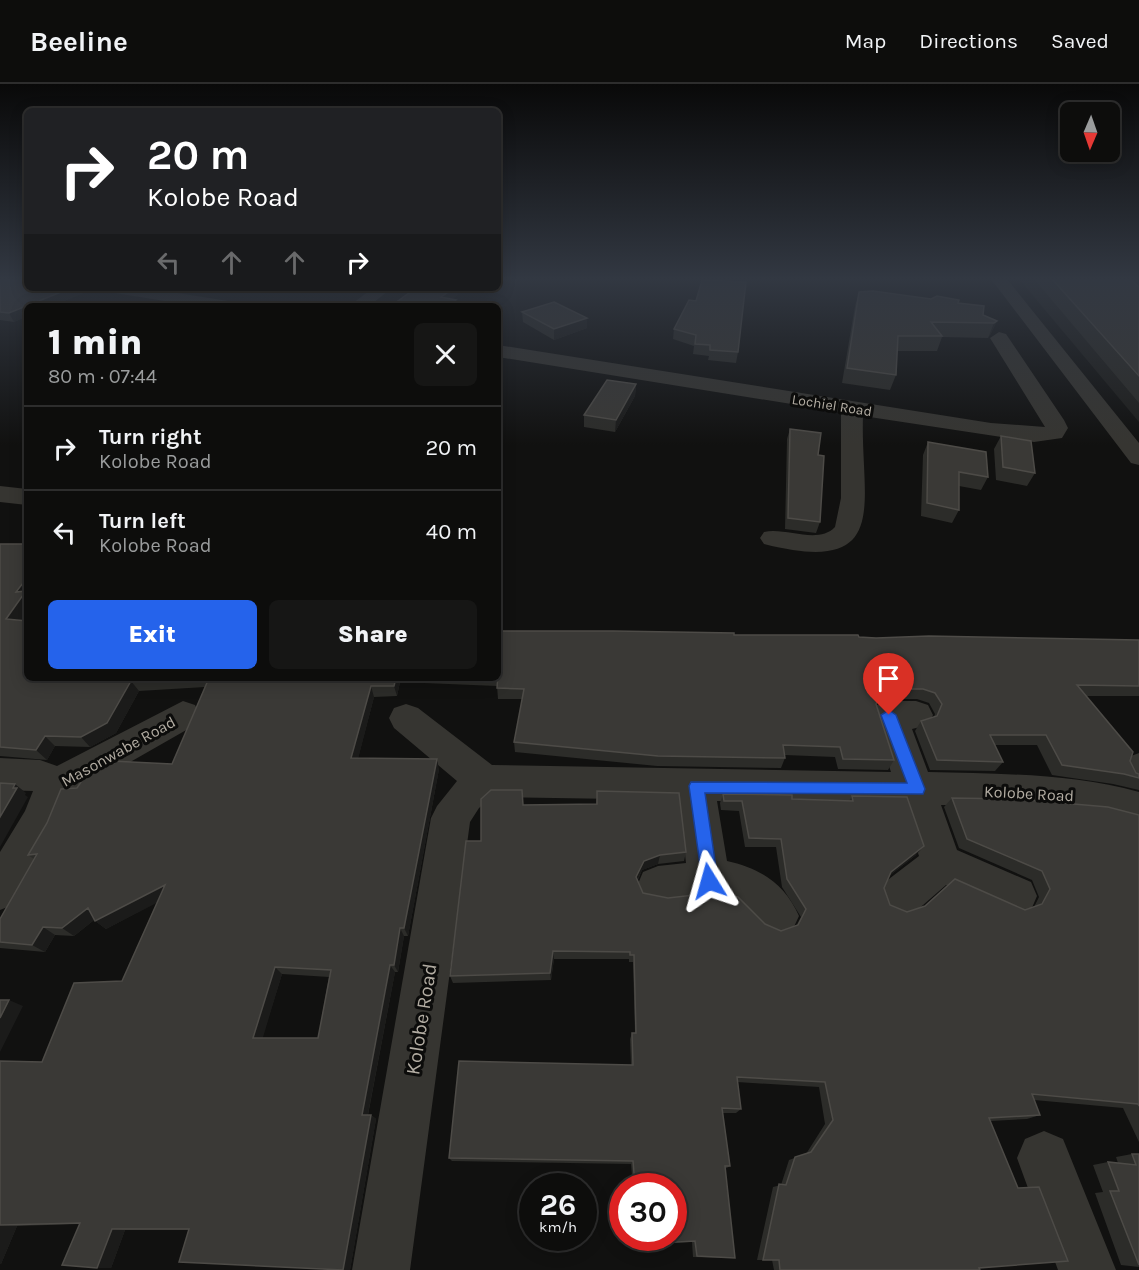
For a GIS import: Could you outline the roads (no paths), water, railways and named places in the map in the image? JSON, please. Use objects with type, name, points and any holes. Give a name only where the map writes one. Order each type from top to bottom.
[{"type":"street","points":[[1042,334],[1139,458]]},
{"type":"street","name":"Lochiel Road","points":[[501,351],[1002,431],[1034,435],[1054,433],[1057,428],[1053,420],[999,338]]},
{"type":"street","points":[[774,538],[821,542],[840,538],[846,532],[855,491],[852,408]]},
{"type":"street","points":[[0,494],[24,497]]},
{"type":"street","name":"Masonwabe Road","points":[[0,890],[42,819],[53,787],[183,715]]},
{"type":"street","points":[[891,715],[942,863],[1016,896]]},
{"type":"street","points":[[406,718],[485,781]]},
{"type":"street","name":"Masonwabe Road","points":[[0,774],[40,776],[50,780],[53,787]]},
{"type":"street","name":"Kolobe Road","points":[[381,1270],[451,818],[466,796],[485,781],[1006,790],[1096,797],[1139,809]]},
{"type":"street","points":[[696,786],[709,881]]},
{"type":"street","points":[[900,897],[942,863]]},
{"type":"street","points":[[658,886],[709,881],[742,883],[756,890],[768,901],[777,916]]},
{"type":"street","points":[[1044,1158],[1087,1270]]}]
